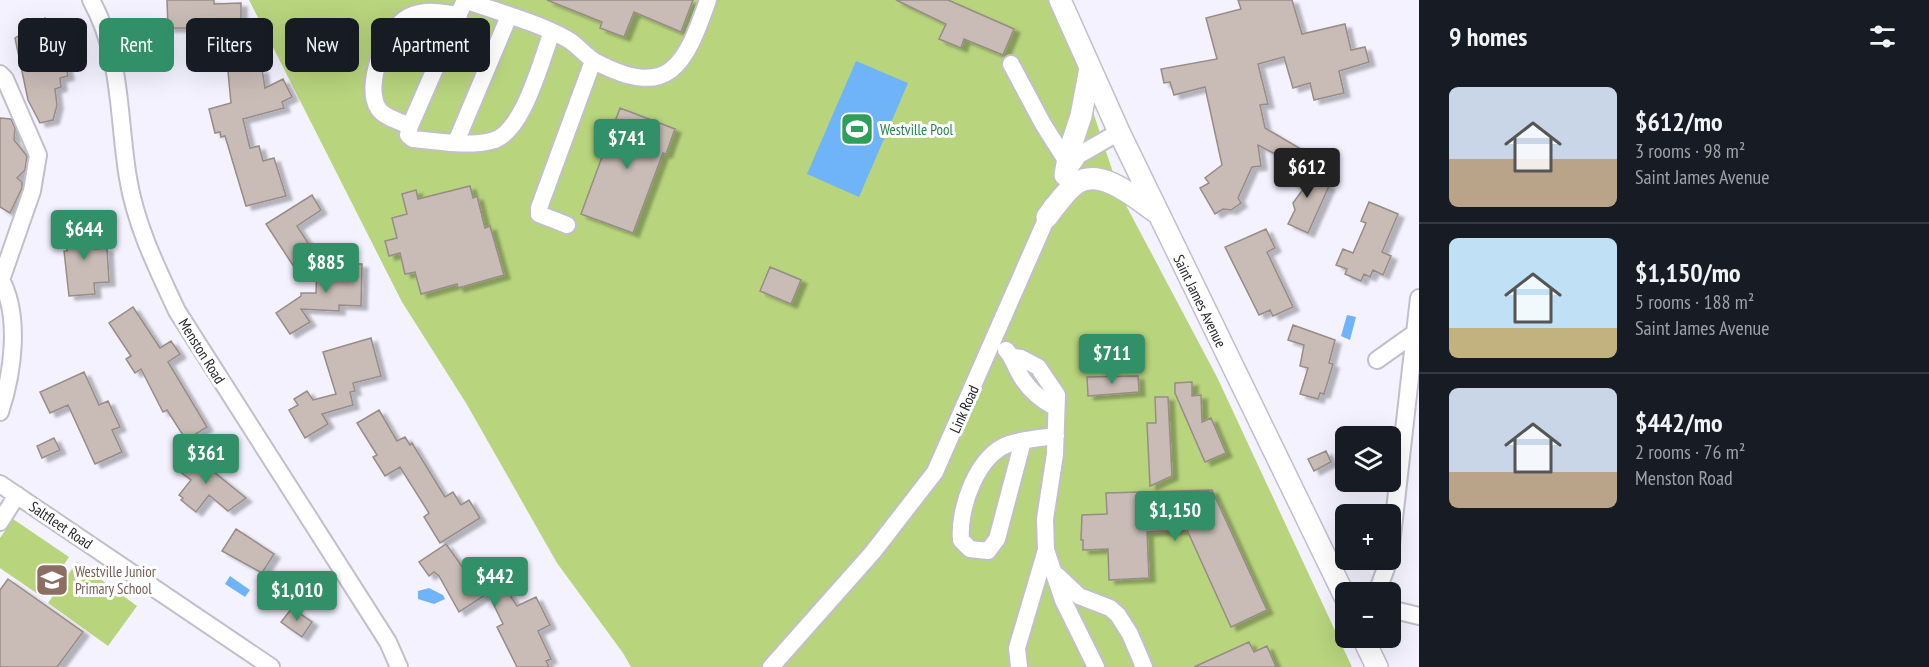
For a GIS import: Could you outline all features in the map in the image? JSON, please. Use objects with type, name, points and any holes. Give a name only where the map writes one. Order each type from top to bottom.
[{"type":"main road","name":"Saint James Avenue","points":[[1060,0],[1158,214],[1338,582]]},
{"type":"main road","points":[[1066,169],[1081,116],[1090,69]]},
{"type":"main road","points":[[1047,217],[1070,188],[1080,181],[1089,179],[1114,183],[1158,214]]},
{"type":"main road","points":[[1368,648],[1377,667]]},
{"type":"street","name":"Menston Road","points":[[91,0],[108,37],[114,61],[128,178],[134,207],[145,241],[165,286],[177,311],[388,642],[399,667]]},
{"type":"street","points":[[410,126],[379,111],[373,98],[377,65],[387,38],[407,17],[463,5],[509,16],[569,40],[593,61],[631,75],[655,78],[665,76],[676,65],[690,43],[708,0]]},
{"type":"street","points":[[463,5],[410,126],[408,135],[412,139],[456,142],[492,141],[510,130],[523,107],[552,32]]},
{"type":"street","points":[[456,142],[509,16]]},
{"type":"street","points":[[567,225],[545,219],[540,214],[539,208],[593,61]]},
{"type":"street","points":[[1011,64],[1066,169]]},
{"type":"street","points":[[0,74],[5,79],[38,155],[32,191],[1,279],[12,322],[9,365],[0,412]]},
{"type":"street","name":"Link Road","points":[[771,667],[880,544],[935,472],[1066,169],[1079,155],[1119,132]]},
{"type":"street","points":[[1397,504],[1414,382],[1415,333],[1419,298]]},
{"type":"street","points":[[1377,360],[1415,333]]},
{"type":"street","points":[[994,339],[1013,357],[1030,361],[1038,367],[1057,395],[1056,436],[1045,519],[1046,550],[1017,648],[1019,667]]},
{"type":"street","points":[[1023,441],[1000,530],[992,547],[988,551],[970,549],[962,540],[961,521],[982,466],[1002,447],[1023,441],[1056,436]]},
{"type":"street","name":"Saltfleet Road","points":[[0,484],[271,667]]},
{"type":"street","points":[[0,522],[17,495]]},
{"type":"street","points":[[1046,550],[1063,600],[1096,667]]},
{"type":"street","points":[[1054,571],[1070,590],[1110,608],[1118,615],[1130,634],[1144,667]]},
{"type":"street","points":[[1401,612],[1419,616]]},
{"type":"green space","points":[[249,0],[1048,0],[1076,60],[1120,194],[1217,377],[1335,630],[1335,648],[1343,648],[1352,667],[631,667],[557,563],[466,403],[402,302],[285,72],[359,72],[359,18],[285,18],[285,71],[273,47],[273,18],[258,18]]},
{"type":"green space","points":[[13,519],[69,557],[42,597],[0,568],[0,538]]},
{"type":"green space","points":[[77,562],[137,606],[108,646],[48,603]]},
{"type":"water","name":"Westville Pool","points":[[856,61],[908,83],[859,197],[807,174]]},
{"type":"water","points":[[1347,315],[1356,317],[1350,340],[1341,336]]},
{"type":"water","points":[[230,576],[250,590],[245,597],[225,584]]},
{"type":"water","points":[[429,588],[443,595],[445,599],[434,604],[418,599],[418,591]]},
{"type":"building","points":[[167,0],[214,0],[214,4],[241,3],[241,18],[186,18],[186,28],[174,28],[174,18],[168,18]]},
{"type":"building","points":[[547,0],[693,0],[681,32],[634,12],[624,37],[600,28],[602,22]]},
{"type":"building","points":[[896,0],[948,0],[1014,29],[1003,55],[964,39],[961,48],[939,39],[946,24]]},
{"type":"building","points":[[1238,0],[1292,0],[1302,34],[1345,24],[1351,50],[1365,47],[1369,62],[1339,71],[1344,93],[1314,100],[1310,83],[1293,88],[1284,57],[1258,64],[1268,104],[1260,105],[1265,128],[1306,152],[1298,166],[1258,145],[1261,166],[1252,167],[1238,198],[1241,203],[1231,210],[1223,209],[1215,214],[1200,188],[1209,183],[1205,178],[1222,165],[1205,87],[1174,95],[1170,82],[1164,83],[1161,69],[1217,59],[1206,18],[1241,9]]},
{"type":"building","points":[[18,36],[18,52],[15,38]]},
{"type":"building","points":[[22,72],[67,72],[68,76],[60,78],[61,87],[55,89],[57,105],[53,120],[40,123],[28,100]]},
{"type":"building","points":[[228,72],[262,72],[265,88],[283,79],[292,97],[282,102],[284,108],[243,119],[250,148],[259,146],[263,161],[274,158],[286,196],[246,206],[225,136],[221,137],[220,132],[215,133],[209,109],[231,103]]},
{"type":"building","points":[[620,108],[675,129],[666,154],[663,153],[633,233],[581,214]]},
{"type":"building","points":[[0,118],[11,119],[15,128],[14,140],[27,156],[25,170],[17,178],[22,182],[22,188],[10,213],[0,207]]},
{"type":"building","points":[[1298,166],[1323,178],[1322,182],[1329,186],[1308,233],[1288,224],[1295,210],[1293,203],[1304,188],[1291,182]]},
{"type":"building","points":[[470,186],[473,198],[477,196],[485,228],[490,226],[504,275],[458,288],[457,284],[421,294],[415,272],[405,274],[400,253],[389,256],[385,241],[397,238],[392,218],[407,214],[402,194],[416,190],[418,199]]},
{"type":"building","points":[[312,195],[321,210],[297,226],[317,257],[296,270],[266,224]]},
{"type":"building","points":[[1369,202],[1398,214],[1382,252],[1391,256],[1383,275],[1373,270],[1370,277],[1364,274],[1361,281],[1345,274],[1347,269],[1336,265],[1343,249],[1353,253],[1366,223],[1361,221]]},
{"type":"building","points":[[94,224],[95,249],[107,248],[109,282],[94,283],[95,294],[69,296],[64,251],[67,251],[65,226]]},
{"type":"building","points":[[1266,229],[1275,248],[1267,252],[1293,307],[1273,316],[1270,310],[1259,315],[1225,247]]},
{"type":"building","points":[[317,263],[362,264],[361,306],[339,305],[339,311],[301,309],[310,322],[290,334],[276,313],[301,296],[301,293],[316,293]]},
{"type":"building","points":[[770,267],[801,280],[791,304],[760,291]]},
{"type":"building","points":[[133,307],[160,348],[171,341],[180,354],[168,362],[207,427],[186,440],[167,410],[163,412],[141,369],[135,373],[126,359],[131,356],[109,323]]},
{"type":"building","points":[[1293,325],[1335,340],[1329,363],[1333,364],[1324,394],[1320,393],[1318,399],[1300,394],[1308,368],[1300,366],[1304,345],[1288,340]]},
{"type":"building","points":[[371,338],[381,376],[353,383],[355,391],[350,392],[353,405],[322,414],[328,424],[305,438],[289,410],[298,405],[294,399],[307,391],[313,400],[336,394],[323,352]]},
{"type":"building","points":[[84,372],[99,405],[108,401],[120,427],[112,430],[122,452],[95,464],[68,405],[50,413],[40,392]]},
{"type":"building","points":[[1138,376],[1139,392],[1088,396],[1087,377]]},
{"type":"building","points":[[1192,382],[1192,396],[1201,395],[1202,422],[1211,418],[1226,453],[1205,462],[1175,393],[1175,383]]},
{"type":"building","points":[[1155,397],[1168,397],[1172,476],[1150,486],[1147,423],[1156,423]]},
{"type":"building","points":[[379,410],[397,441],[405,437],[410,445],[412,443],[445,497],[453,492],[461,505],[469,500],[480,518],[440,543],[424,517],[429,513],[400,467],[385,476],[373,457],[377,455],[357,423]]},
{"type":"building","points":[[54,438],[60,450],[42,458],[37,446]]},
{"type":"building","points":[[188,451],[246,498],[228,511],[209,495],[196,512],[181,500],[183,498],[179,495],[191,480],[175,468]]},
{"type":"building","points":[[1326,451],[1331,462],[1314,471],[1308,459]]},
{"type":"building","points":[[1212,490],[1267,610],[1231,627],[1187,530],[1147,532],[1149,578],[1109,580],[1108,549],[1083,550],[1082,515],[1107,514],[1106,493]]},
{"type":"building","points":[[236,529],[274,554],[262,573],[222,551]]},
{"type":"building","points":[[446,544],[468,575],[476,569],[488,587],[499,579],[517,606],[536,597],[550,625],[538,631],[551,659],[546,661],[549,667],[517,667],[497,627],[503,624],[488,593],[459,612],[439,576],[434,572],[429,576],[419,562]]},
{"type":"building","points":[[8,579],[83,632],[57,667],[0,667],[0,590]]},
{"type":"building","points":[[292,608],[312,622],[302,637],[281,622]]},
{"type":"building","points":[[1249,642],[1254,652],[1267,646],[1276,667],[1194,667]]},
{"type":"place","name":"Westville Pool","points":[[857,129]]},
{"type":"place","name":"Westville Junior Primary School","points":[[52,580]]}]
